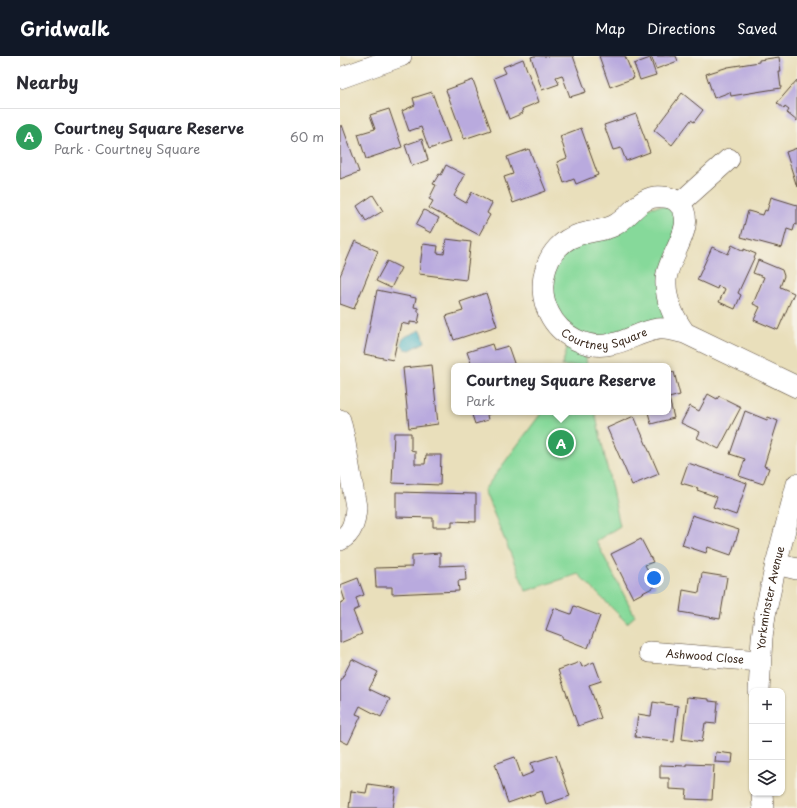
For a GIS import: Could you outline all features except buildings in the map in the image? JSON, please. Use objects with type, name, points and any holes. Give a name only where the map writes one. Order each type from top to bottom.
[{"type":"street","points":[[340,78],[401,56]]},
{"type":"street","points":[[685,333],[672,314],[666,288],[668,270],[685,227],[686,218],[684,210],[679,204],[729,159]]},
{"type":"street","name":"Courtney Square","points":[[679,204],[676,201],[665,197],[657,196],[649,198],[641,202],[628,216],[613,226],[578,235],[569,239],[554,253],[549,261],[543,277],[542,286],[545,305],[555,323],[566,334],[578,342],[600,345],[611,344],[657,329],[669,329],[685,333],[797,386]]},
{"type":"street","points":[[340,420],[356,507],[356,518],[352,529],[346,537],[340,540]]},
{"type":"street","name":"Yorkminster Avenue","points":[[759,688],[762,638],[776,564],[797,484]]},
{"type":"street","points":[[776,564],[797,569]]},
{"type":"street","name":"Ashwood Close","points":[[649,652],[760,661]]},
{"type":"street","points":[[762,796],[763,808]]},
{"type":"green space","points":[[679,204],[671,260],[676,321],[584,343],[587,363],[563,363],[570,337],[555,323],[549,261],[633,209]]},
{"type":"green space","points":[[540,415],[596,415],[620,526],[596,541],[635,616],[627,623],[578,574],[526,591],[484,490]]},
{"type":"water","points":[[419,330],[422,332],[425,342],[410,350],[405,349],[401,343],[402,340],[406,336]]},
{"type":"place","name":"Courtney Square Reserve","points":[[561,443]]}]
